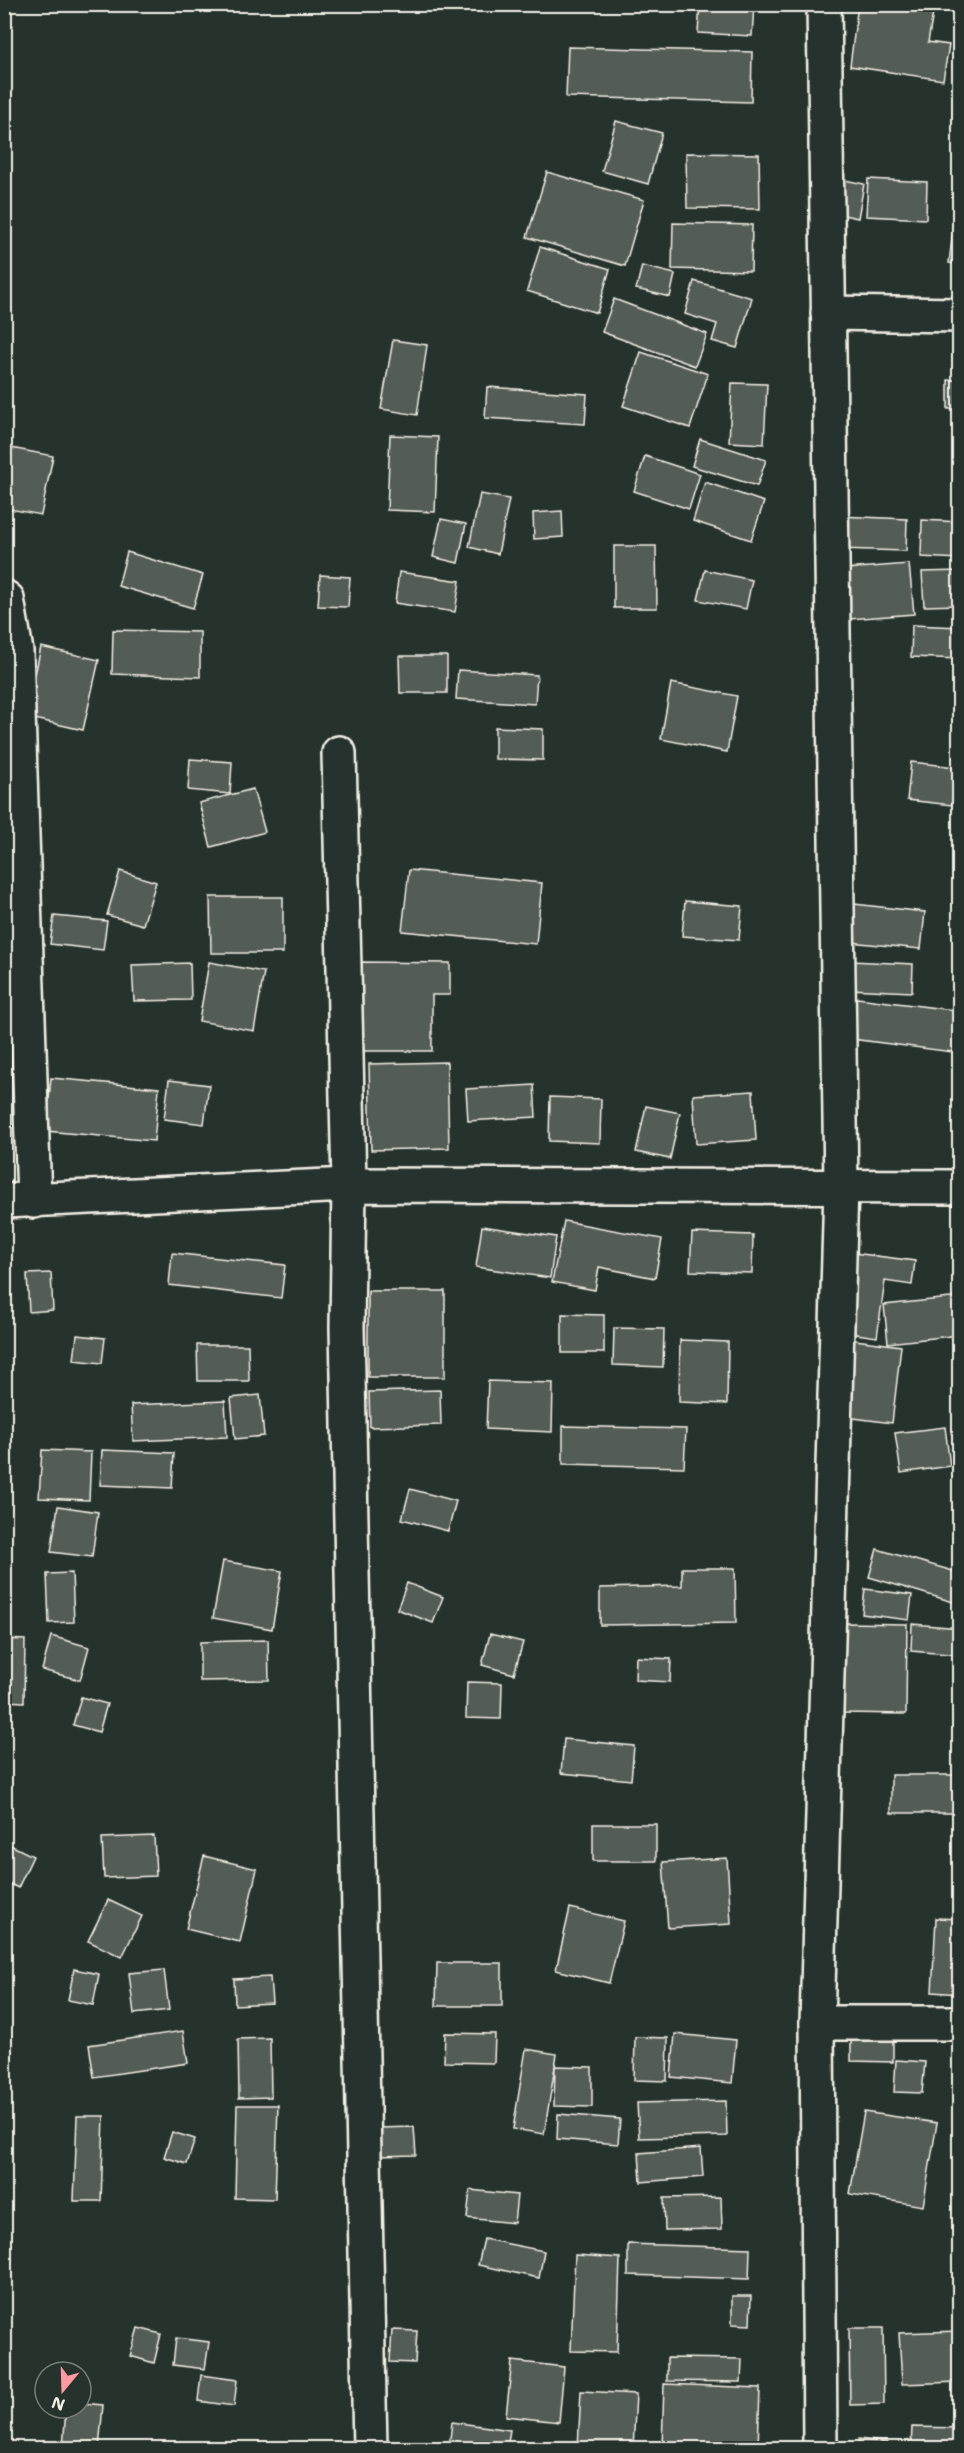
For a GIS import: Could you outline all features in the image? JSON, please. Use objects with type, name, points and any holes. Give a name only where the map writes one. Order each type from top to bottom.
[{"type":"street","points":[[820,2448],[817,2023],[841,1186],[824,4]]},
{"type":"street","points":[[828,313],[960,315]]},
{"type":"street","points":[[4,597],[7,599],[16,651],[19,1201],[349,1185],[960,1187]]},
{"type":"street","points":[[339,753],[349,1185],[347,1327],[370,2448]]},
{"type":"street","points":[[817,2023],[960,2023]]},
{"type":"building","points":[[700,4],[754,4],[752,36],[698,33]]},
{"type":"building","points":[[858,4],[876,4],[933,13],[928,42],[949,45],[943,80],[850,66]]},
{"type":"building","points":[[931,4],[960,4],[960,10],[931,5]]},
{"type":"building","points":[[568,47],[752,52],[751,102],[566,97]]},
{"type":"building","points":[[954,86],[960,86],[960,115],[953,114]]},
{"type":"building","points":[[616,121],[662,133],[648,184],[602,171]]},
{"type":"building","points":[[686,153],[759,154],[760,209],[687,208]]},
{"type":"building","points":[[547,172],[644,200],[625,266],[527,237]]},
{"type":"building","points":[[840,179],[864,184],[858,218],[834,213]]},
{"type":"building","points":[[868,179],[927,182],[926,219],[866,216]]},
{"type":"building","points":[[960,181],[960,265],[949,263]]},
{"type":"building","points":[[673,223],[752,225],[751,271],[672,269]]},
{"type":"building","points":[[540,247],[610,269],[597,313],[527,291]]},
{"type":"building","points":[[642,266],[675,274],[670,297],[636,289]]},
{"type":"building","points":[[694,281],[752,298],[737,348],[712,341],[717,324],[685,314]]},
{"type":"building","points":[[614,299],[707,334],[695,366],[602,332]]},
{"type":"building","points":[[393,340],[427,345],[417,415],[381,409]]},
{"type":"building","points":[[641,352],[708,374],[690,428],[623,406]]},
{"type":"building","points":[[948,380],[960,380],[960,409],[948,409]]},
{"type":"building","points":[[732,383],[767,384],[764,444],[729,442]]},
{"type":"building","points":[[487,387],[587,394],[585,424],[485,418]]},
{"type":"building","points":[[390,435],[438,437],[435,512],[387,510]]},
{"type":"building","points":[[700,439],[766,460],[757,486],[692,466]]},
{"type":"building","points":[[11,448],[53,456],[41,515],[4,508],[4,483]]},
{"type":"building","points":[[645,456],[700,474],[689,509],[634,491]]},
{"type":"building","points":[[705,482],[764,502],[751,540],[693,521]]},
{"type":"building","points":[[480,494],[509,499],[498,554],[469,547]]},
{"type":"building","points":[[562,511],[563,537],[534,539],[533,513]]},
{"type":"building","points":[[839,516],[907,519],[906,551],[838,549]]},
{"type":"building","points":[[441,519],[466,524],[458,563],[433,557]]},
{"type":"building","points":[[922,520],[960,522],[960,559],[921,557]]},
{"type":"building","points":[[614,546],[656,546],[657,608],[614,608]]},
{"type":"building","points":[[127,552],[203,575],[193,608],[118,586]]},
{"type":"building","points":[[909,564],[914,614],[849,619],[845,569]]},
{"type":"building","points":[[705,570],[752,580],[746,609],[698,600]]},
{"type":"building","points":[[960,571],[960,605],[924,606],[922,572]]},
{"type":"building","points":[[399,572],[460,581],[455,612],[395,603]]},
{"type":"building","points":[[320,575],[350,577],[348,607],[318,606]]},
{"type":"building","points":[[912,625],[960,627],[960,659],[911,657]]},
{"type":"building","points":[[113,630],[200,632],[200,677],[112,674]]},
{"type":"building","points":[[41,647],[99,660],[83,730],[26,717]]},
{"type":"building","points":[[399,656],[447,656],[447,693],[400,693]]},
{"type":"building","points":[[458,670],[537,675],[535,704],[456,699]]},
{"type":"building","points":[[671,683],[737,696],[727,752],[661,739]]},
{"type":"building","points":[[495,727],[543,729],[543,760],[495,759]]},
{"type":"building","points":[[190,759],[232,762],[230,794],[188,790]]},
{"type":"building","points":[[911,762],[955,767],[952,805],[907,800]]},
{"type":"building","points":[[253,789],[265,832],[211,847],[199,803]]},
{"type":"building","points":[[409,870],[542,883],[536,944],[402,931]]},
{"type":"building","points":[[120,871],[156,882],[143,925],[107,915]]},
{"type":"building","points":[[210,897],[283,897],[283,953],[211,953]]},
{"type":"building","points":[[685,901],[742,906],[739,940],[682,936]]},
{"type":"building","points":[[854,904],[925,912],[921,949],[850,942]]},
{"type":"building","points":[[54,916],[107,921],[103,950],[50,944]]},
{"type":"building","points":[[850,961],[913,964],[912,992],[849,989]]},
{"type":"building","points":[[209,962],[264,972],[254,1031],[199,1021]]},
{"type":"building","points":[[361,962],[450,963],[450,995],[432,995],[432,1051],[361,1051]]},
{"type":"building","points":[[190,963],[191,1000],[134,1001],[132,965]]},
{"type":"building","points":[[849,997],[960,1011],[960,1053],[844,1038]]},
{"type":"building","points":[[447,1062],[449,1148],[371,1150],[369,1064]]},
{"type":"building","points":[[51,1078],[159,1088],[154,1141],[46,1131]]},
{"type":"building","points":[[169,1080],[209,1085],[204,1124],[164,1119]]},
{"type":"building","points":[[534,1085],[536,1117],[468,1121],[466,1089]]},
{"type":"building","points":[[753,1091],[756,1140],[696,1144],[693,1095]]},
{"type":"building","points":[[550,1097],[601,1099],[600,1143],[549,1141]]},
{"type":"building","points":[[646,1106],[680,1113],[670,1159],[636,1152]]},
{"type":"building","points":[[564,1221],[662,1239],[655,1278],[599,1267],[595,1290],[552,1282]]},
{"type":"building","points":[[482,1226],[556,1237],[550,1278],[476,1267]]},
{"type":"building","points":[[692,1233],[753,1235],[752,1273],[690,1271]]},
{"type":"building","points":[[846,1252],[915,1261],[912,1285],[885,1281],[877,1337],[836,1331]]},
{"type":"building","points":[[172,1253],[285,1265],[281,1298],[169,1285]]},
{"type":"building","points":[[51,1273],[53,1310],[29,1312],[27,1274]]},
{"type":"building","points":[[368,1291],[445,1291],[445,1377],[368,1377]]},
{"type":"building","points":[[960,1297],[960,1335],[888,1343],[884,1305]]},
{"type":"building","points":[[562,1314],[604,1315],[604,1353],[562,1353]]},
{"type":"building","points":[[614,1328],[664,1329],[663,1367],[613,1365]]},
{"type":"building","points":[[77,1335],[105,1338],[102,1363],[74,1360]]},
{"type":"building","points":[[847,1339],[901,1346],[892,1423],[838,1416]]},
{"type":"building","points":[[680,1340],[728,1342],[727,1404],[679,1402]]},
{"type":"building","points":[[197,1345],[248,1345],[249,1381],[198,1381]]},
{"type":"building","points":[[488,1381],[553,1383],[552,1432],[486,1429]]},
{"type":"building","points":[[440,1390],[441,1425],[370,1427],[369,1392]]},
{"type":"building","points":[[260,1395],[264,1436],[235,1439],[231,1398]]},
{"type":"building","points":[[225,1401],[227,1437],[133,1441],[131,1405]]},
{"type":"building","points":[[563,1426],[686,1429],[684,1467],[563,1464]]},
{"type":"building","points":[[945,1427],[950,1466],[901,1473],[895,1433]]},
{"type":"building","points":[[42,1450],[91,1452],[89,1500],[39,1498]]},
{"type":"building","points":[[102,1450],[174,1453],[172,1488],[100,1485]]},
{"type":"building","points":[[410,1489],[456,1501],[448,1531],[402,1519]]},
{"type":"building","points":[[58,1506],[98,1512],[92,1557],[51,1552]]},
{"type":"building","points":[[877,1549],[960,1573],[960,1604],[869,1577]]},
{"type":"building","points":[[223,1561],[282,1571],[272,1629],[213,1618]]},
{"type":"building","points":[[682,1568],[735,1568],[736,1623],[600,1625],[600,1588],[682,1586]]},
{"type":"building","points":[[72,1573],[74,1622],[49,1623],[47,1574]]},
{"type":"building","points":[[407,1583],[443,1597],[433,1623],[397,1609]]},
{"type":"building","points":[[865,1589],[912,1595],[909,1620],[862,1614]]},
{"type":"building","points":[[843,1623],[907,1624],[906,1714],[842,1713]]},
{"type":"building","points":[[912,1624],[960,1628],[960,1655],[911,1651]]},
{"type":"building","points":[[490,1634],[523,1642],[514,1674],[482,1665]]},
{"type":"building","points":[[51,1636],[89,1647],[80,1680],[42,1670]]},
{"type":"building","points":[[4,1639],[25,1640],[24,1702],[4,1701]]},
{"type":"building","points":[[268,1640],[269,1680],[200,1681],[200,1642]]},
{"type":"building","points":[[636,1657],[671,1659],[670,1682],[635,1680]]},
{"type":"building","points":[[467,1682],[502,1683],[501,1719],[466,1718]]},
{"type":"building","points":[[81,1697],[107,1704],[99,1732],[73,1725]]},
{"type":"building","points":[[564,1739],[634,1746],[631,1780],[561,1773]]},
{"type":"building","points":[[891,1775],[960,1775],[960,1813],[891,1813]]},
{"type":"building","points":[[593,1824],[656,1824],[656,1861],[593,1861]]},
{"type":"building","points":[[154,1836],[156,1876],[104,1878],[102,1838]]},
{"type":"building","points":[[4,1842],[33,1856],[18,1888],[4,1881]]},
{"type":"building","points":[[204,1856],[257,1869],[240,1942],[186,1929]]},
{"type":"building","points":[[727,1858],[731,1924],[668,1928],[663,1862]]},
{"type":"building","points":[[108,1900],[142,1916],[122,1957],[88,1941]]},
{"type":"building","points":[[570,1908],[624,1921],[609,1983],[556,1970]]},
{"type":"building","points":[[936,1918],[960,1919],[960,1994],[932,1992]]},
{"type":"building","points":[[437,1963],[502,1963],[502,2006],[436,2006]]},
{"type":"building","points":[[74,1969],[99,1974],[93,2005],[68,2000]]},
{"type":"building","points":[[164,1970],[169,2010],[134,2014],[129,1973]]},
{"type":"building","points":[[270,1977],[272,2003],[235,2005],[234,1979]]},
{"type":"building","points":[[851,2029],[893,2030],[893,2062],[851,2061]]},
{"type":"building","points":[[183,2031],[188,2063],[94,2077],[89,2045]]},
{"type":"building","points":[[445,2033],[495,2034],[494,2063],[444,2062]]},
{"type":"building","points":[[675,2034],[736,2040],[732,2083],[671,2077]]},
{"type":"building","points":[[4,2037],[8,2065],[4,2066]]},
{"type":"building","points":[[635,2037],[668,2038],[667,2081],[634,2080]]},
{"type":"building","points":[[270,2038],[271,2097],[239,2098],[238,2039]]},
{"type":"building","points":[[526,2049],[557,2054],[544,2134],[513,2129]]},
{"type":"building","points":[[896,2060],[925,2062],[922,2093],[894,2092]]},
{"type":"building","points":[[555,2066],[592,2067],[592,2107],[554,2106]]},
{"type":"building","points":[[726,2101],[727,2136],[639,2138],[637,2103]]},
{"type":"building","points":[[237,2105],[278,2105],[275,2199],[235,2198]]},
{"type":"building","points":[[864,2112],[937,2123],[923,2206],[850,2194]]},
{"type":"building","points":[[558,2114],[620,2119],[618,2144],[557,2139]]},
{"type":"building","points":[[77,2116],[104,2116],[101,2201],[74,2201]]},
{"type":"building","points":[[414,2127],[416,2155],[377,2156],[377,2128]]},
{"type":"building","points":[[172,2132],[195,2139],[187,2164],[164,2157]]},
{"type":"building","points":[[701,2148],[703,2177],[641,2182],[639,2153]]},
{"type":"building","points":[[470,2190],[517,2195],[514,2223],[467,2218]]},
{"type":"building","points":[[721,2197],[722,2229],[665,2230],[664,2198]]},
{"type":"building","points":[[484,2239],[544,2251],[539,2278],[478,2265]]},
{"type":"building","points":[[628,2244],[750,2248],[749,2279],[628,2275]]},
{"type":"building","points":[[575,2255],[620,2258],[617,2352],[571,2351]]},
{"type":"building","points":[[732,2296],[751,2296],[750,2325],[732,2324]]},
{"type":"building","points":[[138,2328],[161,2334],[154,2363],[130,2356]]},
{"type":"building","points":[[849,2328],[883,2328],[884,2404],[850,2405]]},
{"type":"building","points":[[392,2330],[417,2331],[415,2363],[390,2362]]},
{"type":"building","points":[[960,2331],[960,2382],[902,2384],[899,2333]]},
{"type":"building","points":[[176,2338],[209,2342],[205,2369],[173,2365]]},
{"type":"building","points":[[667,2358],[742,2359],[741,2382],[667,2381]]},
{"type":"building","points":[[512,2361],[564,2367],[559,2422],[506,2416]]},
{"type":"building","points":[[201,2375],[237,2380],[234,2406],[198,2401]]},
{"type":"building","points":[[664,2384],[760,2388],[758,2448],[662,2448]]},
{"type":"building","points":[[581,2391],[636,2394],[633,2448],[578,2448]]},
{"type":"building","points":[[4,2401],[9,2401],[6,2442],[4,2442]]},
{"type":"building","points":[[93,2404],[103,2405],[99,2448],[63,2448],[65,2420],[93,2420]]},
{"type":"building","points":[[452,2422],[510,2430],[507,2448],[449,2448]]},
{"type":"building","points":[[912,2427],[960,2428],[960,2448],[911,2448]]},
{"type":"building","points":[[859,2439],[888,2443],[887,2448],[858,2448]]}]
